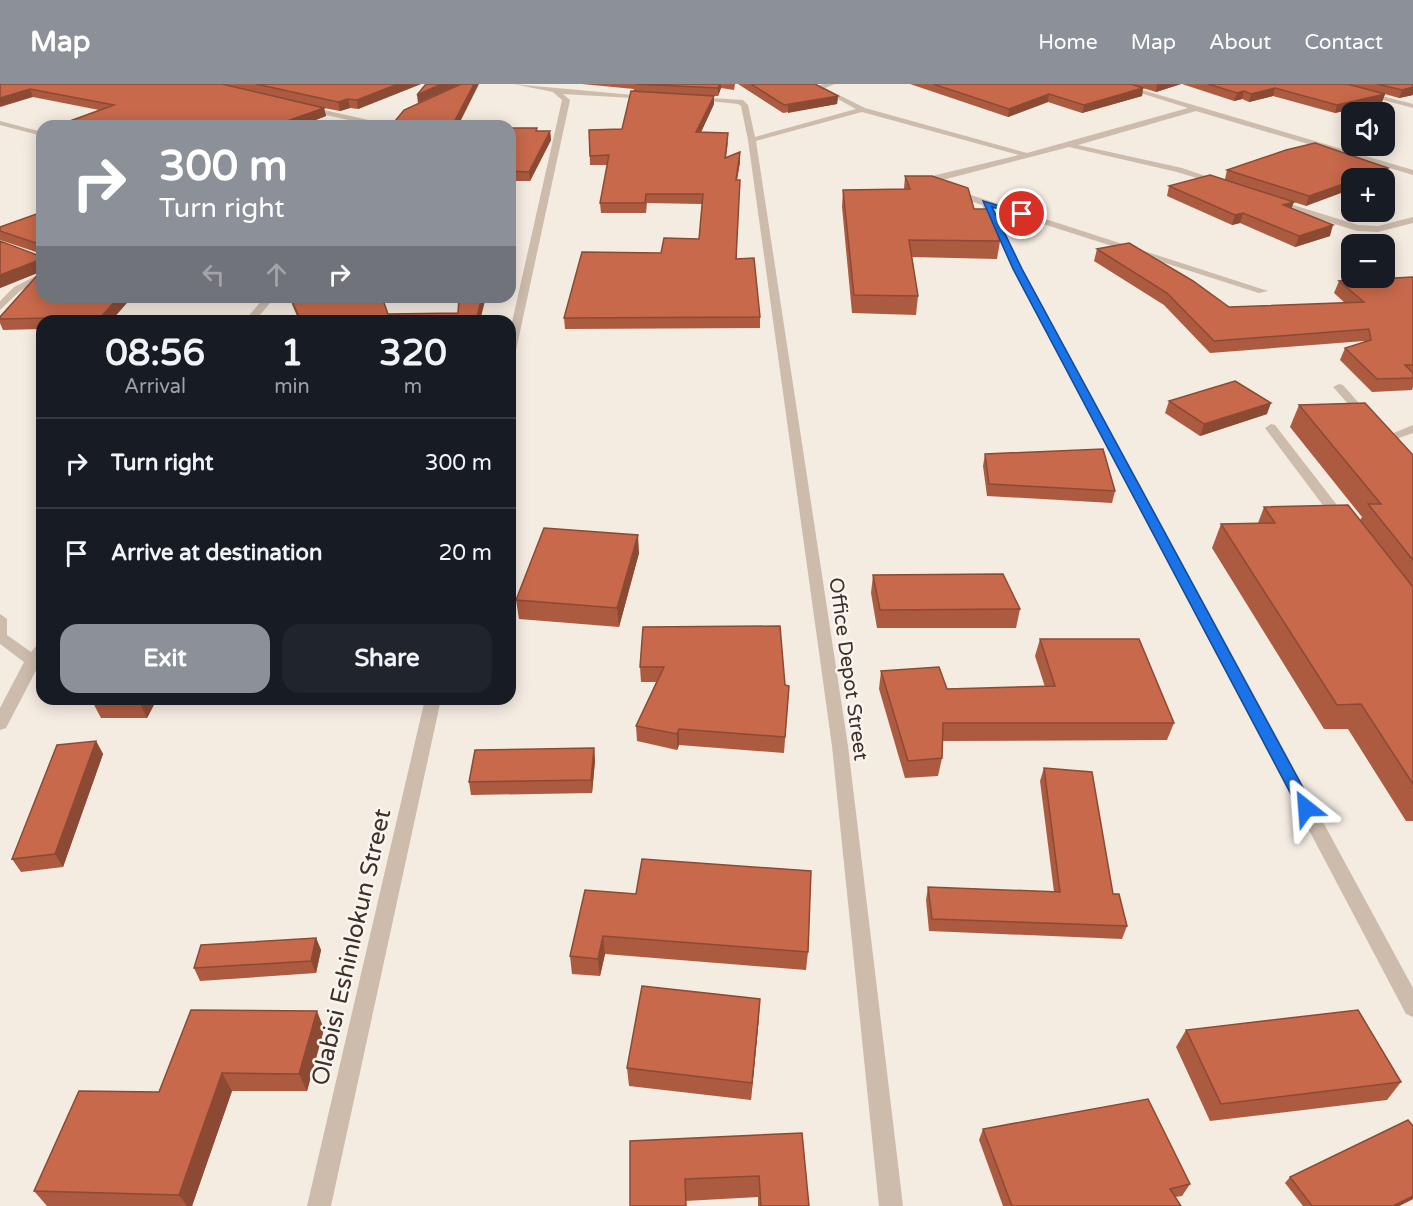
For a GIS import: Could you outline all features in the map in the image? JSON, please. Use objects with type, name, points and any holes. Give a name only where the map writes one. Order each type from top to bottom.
[{"type":"street","points":[[516,84],[556,92],[664,97]]},
{"type":"street","points":[[832,84],[819,87],[862,110],[1026,155]]},
{"type":"street","points":[[1115,84],[1413,173]]},
{"type":"street","points":[[1327,84],[1413,106]]},
{"type":"street","points":[[516,328],[566,100],[556,92]]},
{"type":"street","points":[[687,98],[740,102],[744,105],[752,140],[862,110]]},
{"type":"street","points":[[292,105],[356,120]]},
{"type":"street","points":[[1197,108],[935,178],[930,182],[940,188],[1263,291]]},
{"type":"street","points":[[0,123],[36,132]]},
{"type":"street","name":"Office Depot Street","points":[[752,140],[840,746],[891,1206]]},
{"type":"street","points":[[1069,144],[1179,170],[1235,189]]},
{"type":"street","points":[[1268,200],[1357,228],[1378,229],[1413,220]]},
{"type":"street","points":[[986,203],[1023,280],[1413,1008]]},
{"type":"street","points":[[0,307],[18,289],[36,279]]},
{"type":"street","points":[[254,315],[265,303]]},
{"type":"street","points":[[1339,387],[1389,443],[1413,429]]},
{"type":"street","points":[[1271,428],[1349,530]]},
{"type":"street","points":[[0,619],[0,637],[36,655]]},
{"type":"street","points":[[0,724],[36,657]]},
{"type":"street","name":"Olabisi Eshinlokun Street","points":[[319,1206],[432,705]]},
{"type":"building","points":[[0,84],[222,84],[324,108],[290,120],[73,120],[114,105],[30,89],[0,98]]},
{"type":"building","points":[[256,84],[398,84],[357,100],[348,99],[338,102]]},
{"type":"building","points":[[426,84],[441,84],[417,95]]},
{"type":"building","points":[[461,84],[474,84],[455,120],[396,120],[404,110]]},
{"type":"building","points":[[635,84],[720,84],[718,88]]},
{"type":"building","points":[[751,84],[815,84],[838,96],[784,105]]},
{"type":"building","points":[[933,84],[1131,84],[1143,88],[1084,105],[1049,94],[1009,109]]},
{"type":"building","points":[[1208,84],[1347,84],[1385,94],[1341,102],[1337,105],[1275,88],[1251,94],[1244,91],[1237,93]]},
{"type":"building","points":[[1377,84],[1413,84],[1413,87],[1402,90]]},
{"type":"building","points":[[631,91],[714,96],[696,132],[728,133],[725,158],[740,152],[736,180],[740,180],[736,259],[754,258],[760,317],[564,318],[582,252],[661,253],[664,238],[699,239],[703,194],[646,194],[645,203],[600,203],[609,155],[590,156],[589,130],[622,129]]},
{"type":"building","points":[[516,128],[537,128],[536,131],[550,131],[529,172],[516,171]]},
{"type":"building","points":[[1315,143],[1341,152],[1341,156],[1353,156],[1388,168],[1341,168],[1341,185],[1309,196],[1227,170],[1286,150]]},
{"type":"building","points":[[1210,175],[1294,202],[1283,205],[1333,225],[1299,236],[1243,213],[1235,215],[1169,186]]},
{"type":"building","points":[[905,176],[932,176],[968,188],[974,209],[989,209],[1000,241],[909,240],[918,296],[854,295],[843,190],[910,189]]},
{"type":"building","points":[[36,214],[36,243],[0,231],[0,227]]},
{"type":"building","points":[[0,241],[36,255],[36,261],[0,275]]},
{"type":"building","points":[[1129,243],[1193,281],[1229,307],[1364,302],[1347,288],[1395,288],[1395,278],[1413,277],[1413,365],[1405,365],[1413,373],[1413,378],[1377,379],[1345,348],[1371,340],[1369,329],[1214,341],[1167,293],[1097,249]]},
{"type":"building","points":[[36,277],[36,303],[114,303],[103,315],[36,315],[36,318],[0,319]]},
{"type":"building","points":[[293,303],[384,303],[388,314],[458,313],[459,303],[480,303],[478,315],[298,315]]},
{"type":"building","points":[[1235,381],[1271,403],[1204,424],[1169,401]]},
{"type":"building","points":[[1365,403],[1413,455],[1413,560],[1368,504],[1381,504],[1299,405]]},
{"type":"building","points":[[1103,449],[1115,491],[989,484],[985,454]]},
{"type":"building","points":[[1348,505],[1413,587],[1413,784],[1361,704],[1337,705],[1221,524],[1275,523],[1264,507]]},
{"type":"building","points":[[544,528],[638,535],[617,608],[516,600]]},
{"type":"building","points":[[1003,574],[1020,609],[880,610],[873,575]]},
{"type":"building","points":[[780,626],[785,685],[789,686],[785,737],[679,729],[677,734],[636,726],[664,667],[640,667],[643,627]]},
{"type":"building","points":[[1040,639],[1139,639],[1174,723],[943,723],[942,758],[908,761],[881,671],[939,667],[947,689],[1055,686]]},
{"type":"building","points":[[96,741],[55,854],[12,859],[57,745]]},
{"type":"building","points":[[594,748],[591,780],[469,782],[475,750]]},
{"type":"building","points":[[1044,768],[1092,772],[1113,894],[1119,894],[1127,926],[932,919],[928,887],[1060,892]]},
{"type":"building","points":[[642,859],[811,871],[808,952],[603,936],[598,959],[570,956],[585,890],[636,894]]},
{"type":"building","points":[[316,938],[311,961],[194,968],[201,945]]},
{"type":"building","points":[[642,986],[760,999],[752,1083],[627,1068]]},
{"type":"building","points":[[191,1010],[317,1011],[299,1074],[222,1073],[179,1195],[34,1191],[79,1091],[159,1092]]},
{"type":"building","points":[[1358,1010],[1401,1082],[1221,1104],[1186,1030]]},
{"type":"building","points":[[1148,1099],[1190,1184],[1170,1189],[1181,1206],[1012,1206],[983,1129]]},
{"type":"building","points":[[1408,1120],[1413,1126],[1413,1196],[1393,1206],[1312,1206],[1290,1177]]},
{"type":"building","points":[[802,1133],[809,1206],[761,1206],[759,1176],[685,1179],[686,1206],[630,1206],[630,1141]]},
{"type":"route","points":[[1022,214],[986,203],[1018,269],[1306,808]]}]
